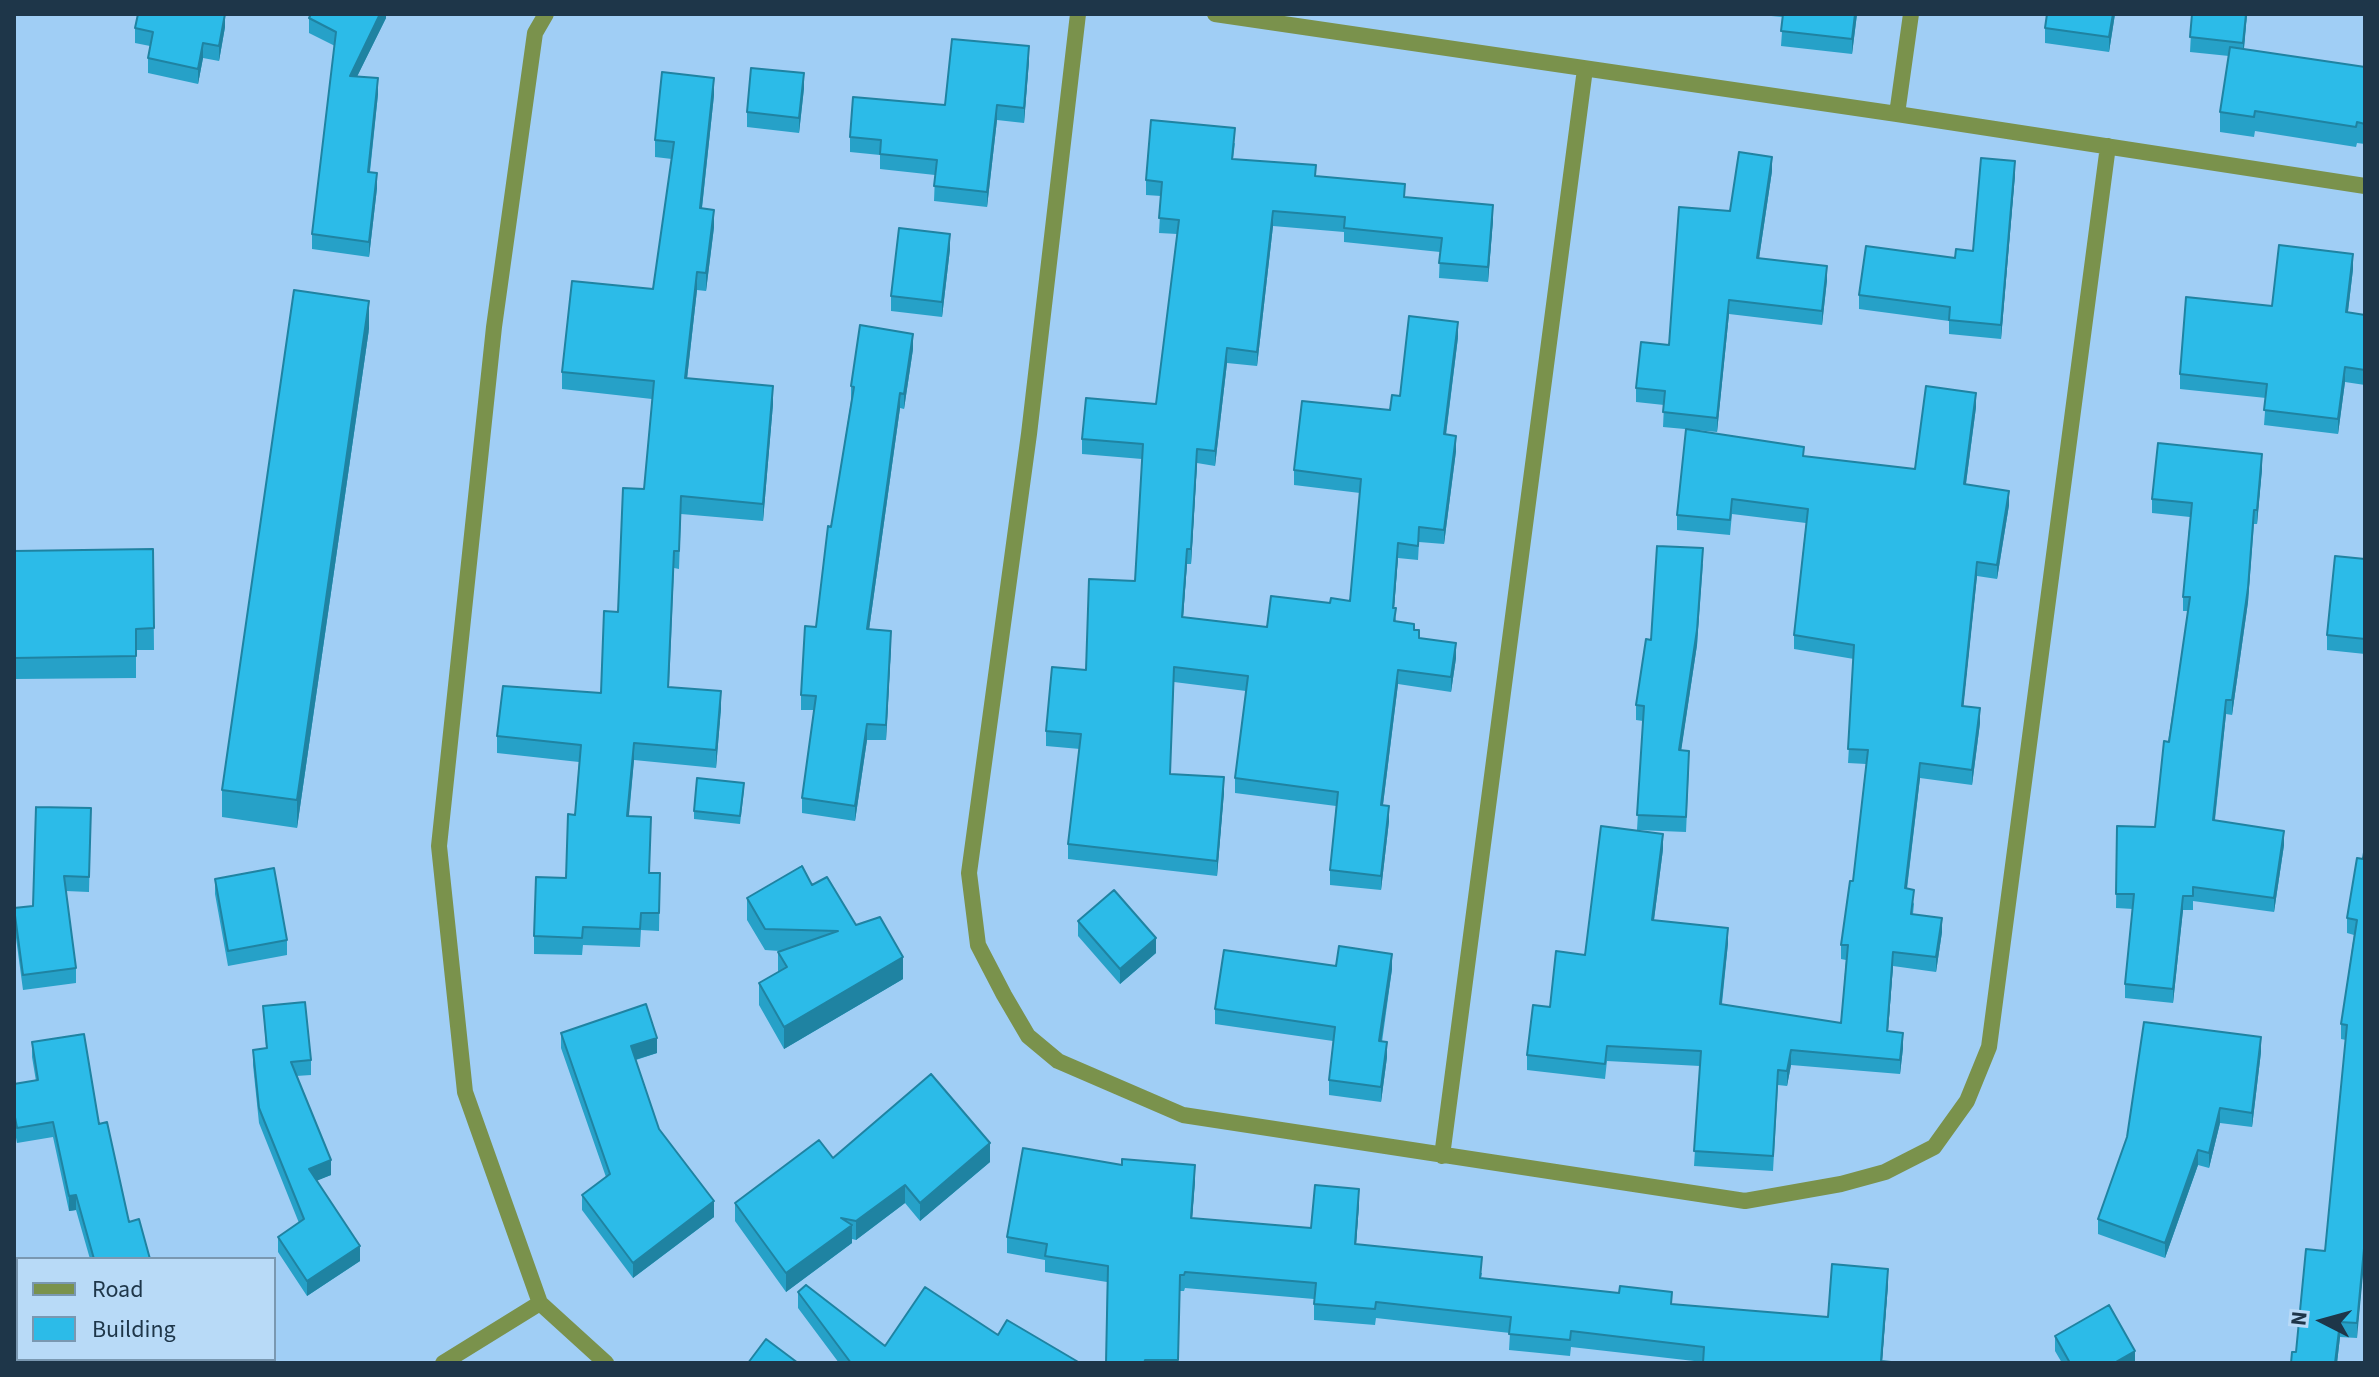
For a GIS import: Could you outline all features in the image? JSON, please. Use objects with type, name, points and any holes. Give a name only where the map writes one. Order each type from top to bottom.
[{"type":"street","points":[[546,14],[535,33],[494,327],[439,846],[465,1092],[540,1303],[606,1363]]},
{"type":"street","points":[[1078,14],[1029,434],[969,873],[978,945],[1028,1036],[1058,1061],[1183,1115],[1745,1201],[1841,1184],[1885,1172],[1934,1147],[1967,1101],[1989,1047],[2108,146]]},
{"type":"street","points":[[1215,14],[2365,186]]},
{"type":"street","points":[[1897,114],[1911,14]]},
{"type":"street","points":[[1442,1156],[1585,69]]},
{"type":"street","points":[[443,1363],[540,1303]]},
{"type":"building","points":[[138,14],[225,14],[219,46],[203,43],[198,69],[148,58],[153,32],[135,28]]},
{"type":"building","points":[[311,14],[380,14],[350,76],[378,78],[368,172],[377,173],[369,242],[312,234],[336,32],[309,18]]},
{"type":"building","points":[[1783,14],[1855,14],[1852,39],[1781,31]]},
{"type":"building","points":[[2047,14],[2113,14],[2109,37],[2045,28]]},
{"type":"building","points":[[2192,14],[2246,14],[2243,43],[2190,37]]},
{"type":"building","points":[[952,39],[1029,46],[1024,108],[997,105],[987,192],[934,186],[937,160],[880,154],[881,140],[850,137],[853,97],[945,105]]},
{"type":"building","points":[[2230,47],[2365,67],[2365,124],[2357,122],[2356,127],[2255,111],[2254,117],[2220,112]]},
{"type":"building","points":[[751,68],[804,73],[799,118],[747,112]]},
{"type":"building","points":[[662,72],[714,78],[700,208],[714,210],[706,273],[697,272],[685,378],[773,386],[763,504],[681,496],[679,551],[674,551],[668,687],[721,691],[716,750],[634,743],[627,816],[651,817],[649,873],[660,873],[659,913],[641,913],[640,929],[583,927],[582,938],[534,936],[536,877],[566,878],[568,814],[575,815],[581,745],[497,736],[503,686],[601,693],[604,611],[618,612],[623,488],[644,489],[654,381],[562,372],[572,281],[653,289],[674,142],[655,140]]},
{"type":"building","points":[[1151,120],[1235,128],[1232,159],[1316,165],[1315,176],[1405,184],[1404,197],[1493,205],[1488,267],[1439,263],[1442,238],[1344,228],[1345,217],[1273,211],[1257,352],[1227,348],[1215,451],[1197,449],[1191,549],[1187,549],[1182,617],[1267,627],[1271,596],[1330,603],[1331,598],[1350,601],[1361,479],[1294,470],[1302,401],[1390,410],[1392,395],[1400,396],[1409,316],[1458,322],[1444,434],[1456,436],[1444,530],[1419,527],[1418,546],[1398,543],[1393,608],[1396,608],[1394,621],[1414,624],[1414,630],[1419,630],[1419,638],[1456,643],[1451,677],[1398,670],[1381,805],[1389,806],[1381,876],[1330,870],[1338,792],[1235,778],[1248,676],[1174,667],[1170,774],[1224,777],[1217,861],[1068,844],[1081,734],[1046,731],[1052,667],[1086,670],[1089,579],[1135,581],[1143,444],[1082,439],[1086,398],[1156,404],[1179,220],[1159,218],[1162,182],[1146,180]]},
{"type":"building","points":[[1739,152],[1772,157],[1757,258],[1827,266],[1822,311],[1729,300],[1717,418],[1663,412],[1665,391],[1636,388],[1641,342],[1669,345],[1679,207],[1730,211]]},
{"type":"building","points":[[1981,158],[2015,161],[2001,325],[1949,320],[1950,307],[1859,295],[1866,246],[1955,258],[1956,249],[1973,251]]},
{"type":"building","points":[[899,228],[950,234],[942,302],[891,296]]},
{"type":"building","points":[[2279,245],[2353,254],[2346,312],[2365,315],[2365,370],[2345,367],[2338,419],[2264,410],[2267,384],[2180,374],[2186,297],[2272,306]]},
{"type":"building","points":[[294,290],[369,301],[297,800],[222,790]]},
{"type":"building","points":[[860,325],[913,334],[904,394],[900,393],[867,629],[891,631],[886,725],[867,724],[855,806],[802,798],[816,696],[801,695],[805,626],[816,627],[828,526],[831,527],[854,387],[851,386]]},
{"type":"building","points":[[1926,386],[1976,393],[1964,484],[2009,491],[1997,565],[1977,562],[1962,706],[1980,708],[1972,770],[1920,763],[1905,888],[1914,890],[1911,914],[1942,918],[1936,957],[1893,952],[1887,1031],[1903,1033],[1900,1060],[1791,1050],[1787,1071],[1778,1070],[1773,1156],[1694,1151],[1701,1051],[1607,1046],[1605,1064],[1527,1055],[1533,1005],[1550,1007],[1556,951],[1585,955],[1601,826],[1663,834],[1652,920],[1728,928],[1720,1004],[1841,1023],[1848,945],[1841,945],[1850,881],[1853,881],[1868,750],[1848,749],[1854,645],[1794,635],[1808,509],[1732,499],[1730,520],[1677,515],[1686,429],[1804,447],[1803,456],[1915,469]]},
{"type":"building","points":[[2158,443],[2262,454],[2248,588],[2232,700],[2226,700],[2213,820],[2284,831],[2274,898],[2193,887],[2193,896],[2183,896],[2173,989],[2125,984],[2134,894],[2116,894],[2117,826],[2155,827],[2164,741],[2169,742],[2190,597],[2183,597],[2192,503],[2152,499]]},
{"type":"building","points":[[1657,546],[1703,548],[1697,630],[1679,750],[1689,751],[1686,817],[1637,815],[1644,706],[1636,705],[1646,639],[1651,640]]},
{"type":"building","points":[[153,549],[154,628],[136,629],[136,656],[14,658],[14,551]]},
{"type":"building","points":[[2335,556],[2365,559],[2365,639],[2327,635]]},
{"type":"building","points":[[697,778],[744,783],[740,816],[694,811]]},
{"type":"building","points":[[36,807],[91,808],[89,877],[64,876],[76,968],[23,975],[14,908],[33,906]]},
{"type":"building","points":[[2365,846],[2365,1238],[2357,1323],[2340,1322],[2335,1363],[2291,1363],[2292,1352],[2296,1352],[2306,1249],[2325,1251],[2347,1025],[2341,1024],[2357,920],[2347,918],[2357,858],[2363,859]]},
{"type":"building","points":[[802,866],[812,885],[827,877],[856,925],[880,917],[903,957],[784,1027],[759,983],[787,967],[778,952],[838,931],[765,929],[747,898]]},
{"type":"building","points":[[274,868],[287,940],[228,951],[215,879]]},
{"type":"building","points":[[1114,890],[1156,938],[1120,969],[1078,921]]},
{"type":"building","points":[[1339,946],[1392,954],[1379,1041],[1387,1042],[1381,1087],[1329,1080],[1335,1027],[1215,1009],[1224,950],[1336,966]]},
{"type":"building","points":[[305,1002],[311,1060],[291,1062],[331,1160],[309,1169],[360,1246],[307,1281],[278,1237],[304,1219],[259,1108],[253,1050],[267,1048],[263,1006]]},
{"type":"building","points":[[646,1004],[657,1038],[631,1046],[659,1129],[714,1201],[633,1263],[582,1195],[610,1174],[561,1033]]},
{"type":"building","points":[[2144,1022],[2261,1037],[2252,1113],[2220,1108],[2209,1153],[2198,1150],[2165,1243],[2098,1219],[2127,1137]]},
{"type":"building","points":[[84,1034],[99,1124],[107,1122],[129,1222],[139,1219],[149,1257],[93,1257],[76,1195],[69,1196],[53,1122],[17,1128],[14,1084],[38,1080],[32,1042]]},
{"type":"building","points":[[931,1074],[990,1143],[920,1203],[905,1185],[856,1221],[841,1218],[852,1225],[786,1273],[735,1203],[819,1140],[833,1158]]},
{"type":"building","points":[[1023,1148],[1122,1165],[1122,1159],[1195,1165],[1191,1218],[1311,1228],[1315,1185],[1359,1189],[1355,1244],[1482,1257],[1480,1278],[1619,1293],[1620,1286],[1672,1292],[1671,1304],[1828,1317],[1832,1264],[1888,1269],[1881,1361],[1901,1363],[1703,1363],[1704,1347],[1571,1331],[1570,1340],[1509,1334],[1511,1317],[1376,1302],[1375,1309],[1314,1304],[1316,1283],[1185,1272],[1180,1275],[1178,1360],[1106,1363],[1108,1266],[1045,1256],[1047,1244],[1007,1237]]},
{"type":"building","points":[[806,1285],[885,1346],[925,1287],[998,1335],[1007,1320],[1080,1363],[851,1363],[798,1292]]},
{"type":"building","points":[[2109,1305],[2135,1351],[2114,1363],[2070,1363],[2055,1336]]},
{"type":"building","points":[[766,1339],[798,1363],[748,1363]]},
{"type":"building","points":[[128,1361],[192,1361],[188,1363]]}]
